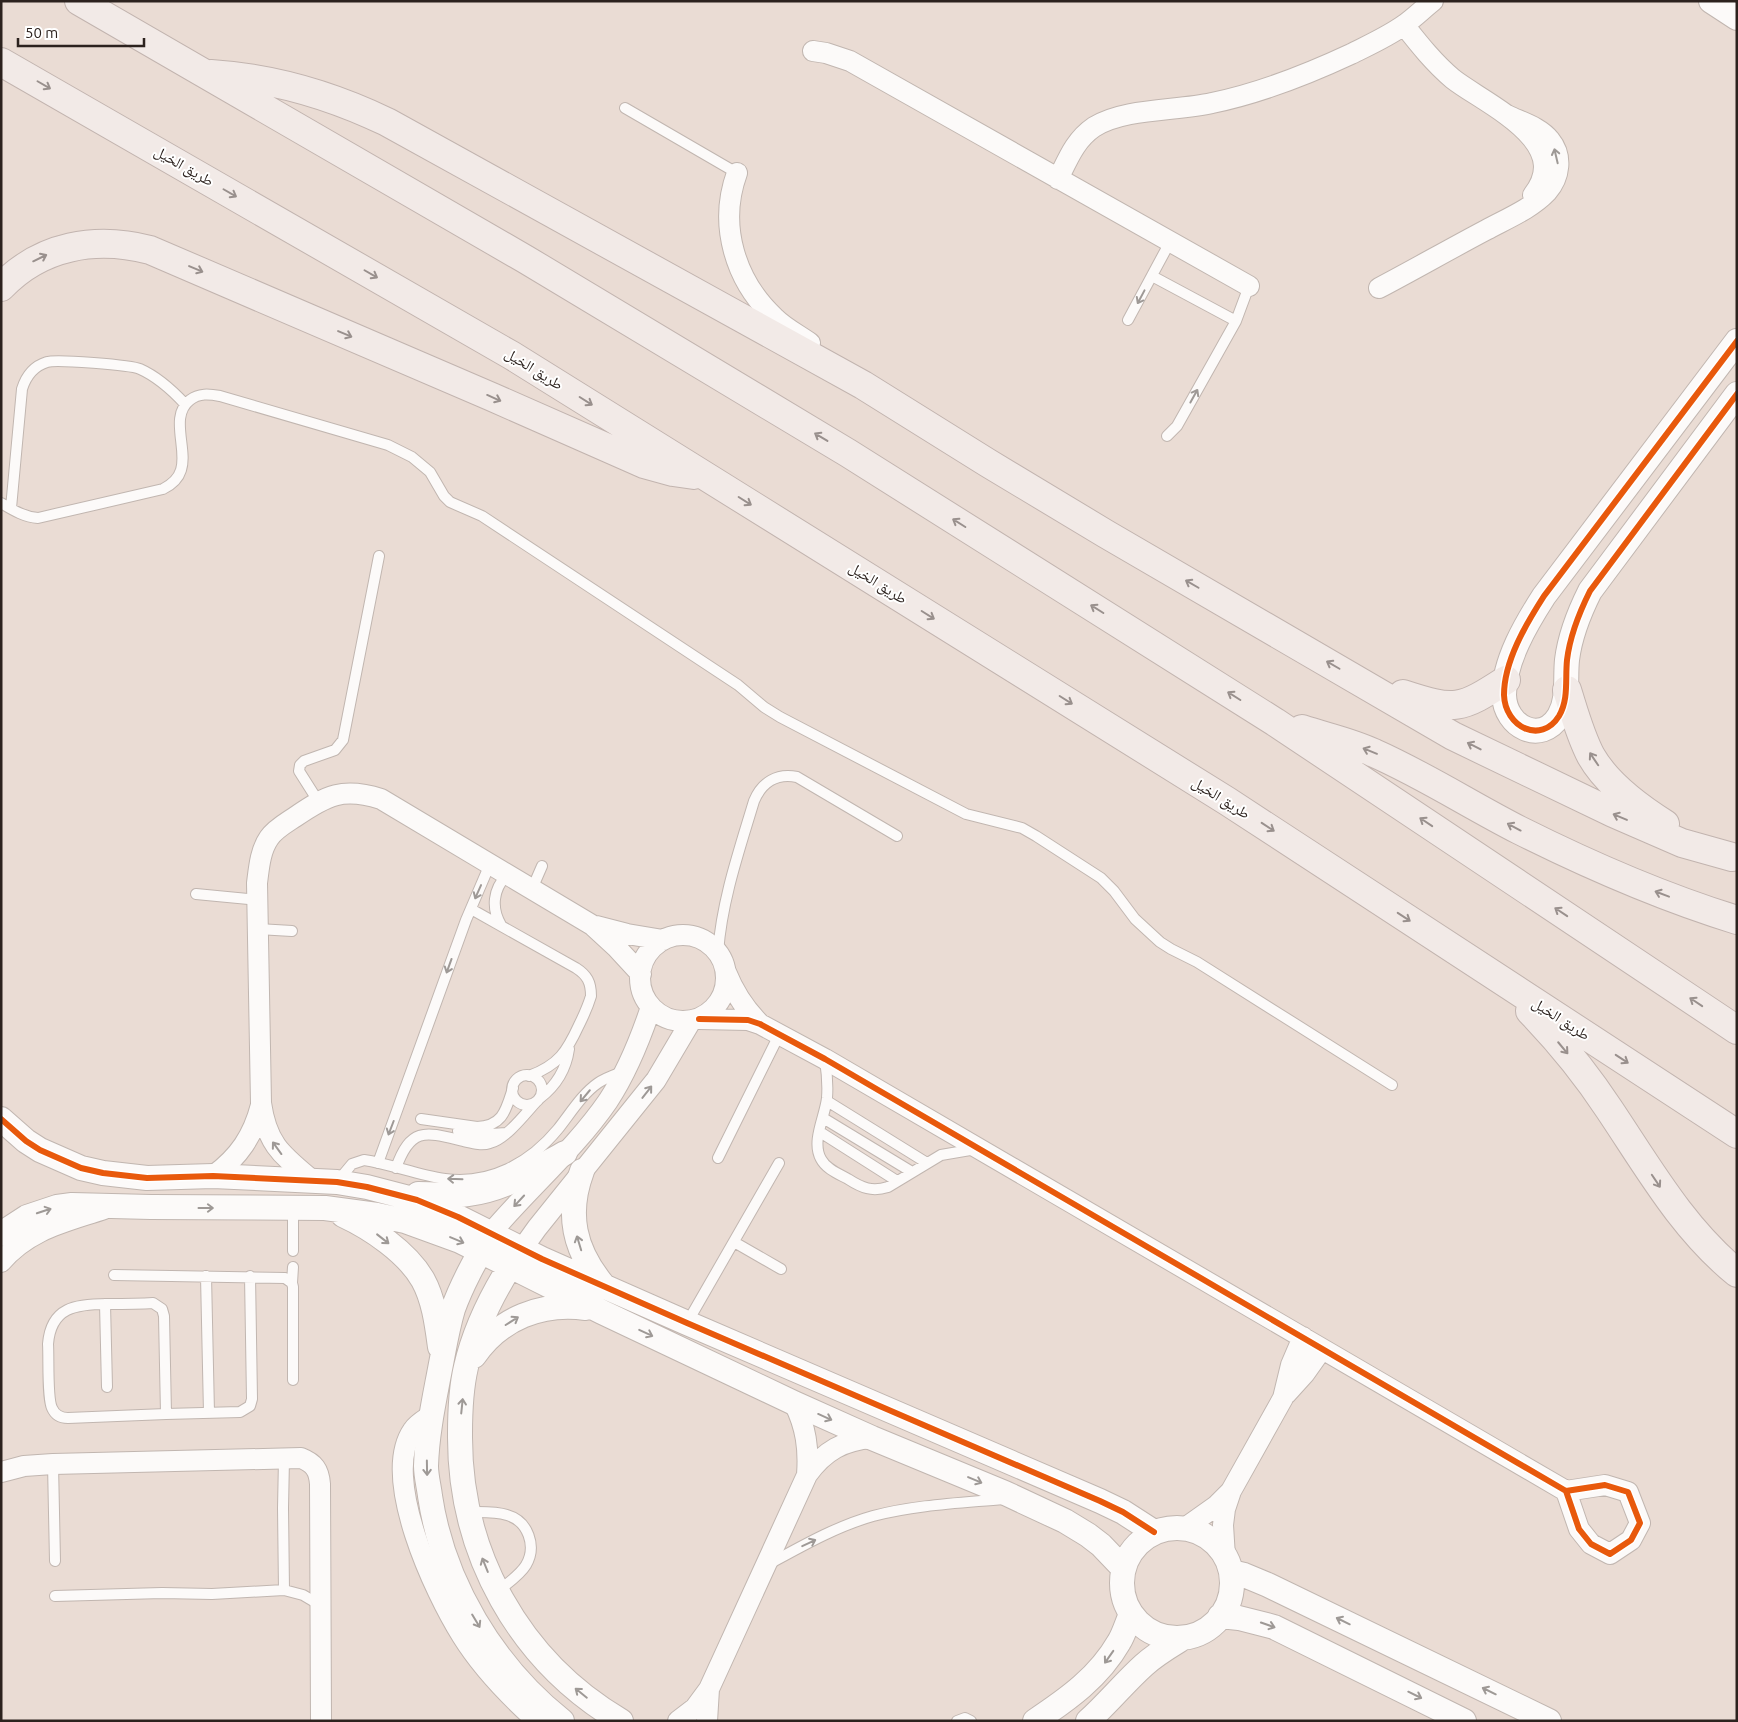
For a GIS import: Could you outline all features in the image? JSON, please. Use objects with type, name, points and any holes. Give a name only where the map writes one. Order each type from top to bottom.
[{"type":"highway","points":[[79,1],[525,259],[848,453],[1275,722],[1737,1030]]},
{"type":"highway","name":"طريق الخيل","points":[[1,62],[511,354],[1228,801],[1737,1134]]},
{"type":"highway","points":[[203,74],[230,75],[284,84],[337,100],[379,118],[863,385],[1098,529],[1453,736],[1613,814],[1677,841],[1734,858]]},
{"type":"highway","points":[[1,287],[32,262],[64,249],[100,243],[134,246],[150,250],[644,464],[673,472],[704,475]]},
{"type":"highway","points":[[1367,685],[1384,688],[1430,703],[1450,706],[1478,698],[1506,680]]},
{"type":"highway","points":[[1567,690],[1583,739],[1607,777],[1645,812],[1734,858]]},
{"type":"highway","points":[[1275,722],[1372,752],[1518,830],[1565,852],[1660,893],[1737,920]]},
{"type":"highway","points":[[1493,975],[1562,1047],[1609,1108],[1668,1200],[1704,1242],[1737,1273]]},
{"type":"street","points":[[1058,179],[1076,144],[1095,127],[1106,121],[1131,114],[1210,104],[1267,89],[1322,68],[1370,45],[1404,25],[1433,1]]},
{"type":"street","points":[[1712,1],[1737,18]]},
{"type":"street","points":[[1379,288],[1510,217],[1536,191],[1542,178],[1542,156],[1536,142],[1507,115],[1454,79],[1428,54],[1404,25]]},
{"type":"street","points":[[813,52],[832,54],[850,60],[1249,286]]},
{"type":"street","points":[[737,173],[730,203],[730,234],[738,265],[752,293],[777,320],[861,377],[864,382],[863,385]]},
{"type":"street","points":[[1737,341],[1544,596],[1529,620],[1519,640],[1506,680],[1505,702],[1510,717],[1516,724],[1530,730],[1538,730],[1552,724],[1562,710],[1567,690],[1567,661],[1572,636],[1580,611],[1590,591],[1737,394]]},
{"type":"street","points":[[313,1180],[282,1155],[271,1139],[264,1122],[261,1103],[257,882],[262,851],[269,837],[318,802],[333,795],[349,792],[381,799],[592,925],[641,974]]},
{"type":"street","points":[[592,925],[627,934],[663,940],[678,936],[697,938],[705,942],[718,952],[736,994],[750,1014],[760,1024]]},
{"type":"street","points":[[663,940],[648,954],[641,974],[643,991],[651,1007],[665,1018],[682,1022],[736,1019],[760,1024],[824,1059],[1566,1491]]},
{"type":"street","points":[[621,1721],[599,1708],[572,1686],[537,1651],[512,1617],[491,1580],[476,1541],[468,1512],[460,1458],[460,1416],[466,1367],[483,1320],[516,1257],[536,1228],[656,1080],[695,1020],[715,1008],[721,1000],[726,982],[726,972]]},
{"type":"street","points":[[562,1721],[550,1712],[516,1678],[487,1639],[462,1598],[445,1560],[432,1512],[426,1468],[430,1416],[453,1309],[464,1281],[486,1242],[588,1128],[608,1100],[626,1071],[640,1040],[651,1007]]},
{"type":"street","points":[[213,1176],[228,1166],[250,1137],[257,1121],[261,1103]]},
{"type":"street","points":[[1,1119],[26,1141],[40,1150],[81,1168],[124,1177],[213,1176],[337,1182],[391,1193],[438,1208],[486,1242],[516,1257],[602,1312],[794,1403],[872,1438],[1014,1497],[1065,1521],[1088,1535],[1113,1556],[1123,1568]]},
{"type":"street","points":[[391,1193],[467,1194],[487,1191],[506,1185],[565,1153]]},
{"type":"street","points":[[582,1171],[574,1201],[575,1231],[585,1260],[603,1285]]},
{"type":"street","points":[[1,1234],[27,1217],[57,1207],[72,1205],[325,1208],[377,1215],[486,1242]]},
{"type":"street","points":[[1,1262],[34,1234],[58,1223],[113,1206]]},
{"type":"street","points":[[325,1208],[350,1218],[379,1236],[410,1264],[422,1280],[429,1296],[436,1323],[441,1368]]},
{"type":"street","points":[[516,1257],[603,1285],[687,1324],[1100,1500],[1154,1532]]},
{"type":"street","points":[[466,1367],[489,1338],[519,1316],[560,1306],[574,1306],[602,1312]]},
{"type":"street","points":[[1283,1398],[1292,1365],[1303,1338]]},
{"type":"street","points":[[1322,1349],[1305,1373],[1283,1398],[1231,1490],[1225,1509],[1223,1525],[1228,1565],[1232,1588],[1228,1603],[1220,1616],[1208,1629],[1192,1636],[1168,1638],[1154,1633],[1141,1625],[1131,1614],[1124,1599],[1121,1584],[1123,1568],[1134,1546],[1154,1532],[1169,1528],[1185,1528],[1198,1531],[1218,1546],[1228,1565],[1244,1575],[1549,1721]]},
{"type":"street","points":[[794,1403],[805,1430],[808,1453],[807,1475]]},
{"type":"street","points":[[430,1416],[413,1429],[404,1449],[403,1466],[406,1499],[413,1530],[437,1591],[462,1636],[489,1673],[537,1721]]},
{"type":"street","points":[[678,1721],[695,1708],[709,1689],[807,1475],[819,1460],[835,1447],[853,1440],[872,1438]]},
{"type":"street","points":[[1,1457],[24,1466]]},
{"type":"street","points":[[1,1472],[24,1466],[53,1464],[301,1458],[309,1462],[316,1468],[319,1475],[321,1721]]},
{"type":"street","points":[[1185,1528],[1216,1506],[1231,1490]]},
{"type":"street","points":[[1035,1721],[1082,1687],[1099,1671],[1120,1641],[1131,1614]]},
{"type":"street","points":[[1220,1616],[1239,1618],[1274,1627],[1464,1721]]},
{"type":"street","points":[[1088,1721],[1144,1665],[1183,1638]]},
{"type":"street","points":[[707,1721],[709,1689]]},
{"type":"lane","points":[[624,108],[737,173]]},
{"type":"lane","points":[[1128,320],[1170,242]]},
{"type":"lane","points":[[1152,276],[1236,321]]},
{"type":"lane","points":[[1167,436],[1177,426],[1236,321],[1249,286]]},
{"type":"lane","points":[[11,508],[22,389],[29,374],[41,364],[56,360],[137,368],[163,383],[185,404]]},
{"type":"lane","points":[[1,503],[29,517],[47,516],[169,486],[175,482],[183,462],[181,411],[185,404],[205,394],[220,396],[388,445],[412,457],[430,472],[444,496],[450,502],[482,516],[738,685],[771,713],[966,814],[1022,828],[1036,836],[1101,878],[1136,919],[1160,942],[1197,962],[1392,1085]]},
{"type":"lane","points":[[318,802],[299,771],[300,765],[336,750],[343,740],[379,556]]},
{"type":"lane","points":[[718,952],[723,909],[728,888],[754,801],[766,783],[782,776],[797,778],[897,836]]},
{"type":"lane","points":[[532,889],[542,866]]},
{"type":"lane","points":[[378,1163],[471,909],[499,869]]},
{"type":"lane","points":[[499,869],[500,883],[494,898],[494,908],[496,918],[502,926]]},
{"type":"lane","points":[[196,894],[258,900]]},
{"type":"lane","points":[[471,909],[576,968],[588,979],[591,996],[569,1047],[560,1059],[550,1066],[529,1076],[519,1078],[513,1088],[502,1118],[486,1127],[422,1121],[478,1135],[507,1133]]},
{"type":"lane","points":[[258,929],[292,931]]},
{"type":"lane","points":[[718,1158],[779,1034]]},
{"type":"lane","points":[[396,1168],[402,1151],[408,1143],[417,1137],[430,1134],[482,1145],[499,1139],[554,1086],[560,1077],[567,1059],[569,1047]]},
{"type":"lane","points":[[824,1059],[828,1087],[818,1150],[824,1164],[862,1188],[880,1190],[941,1155],[978,1149]]},
{"type":"lane","points":[[337,1182],[347,1168],[357,1161],[364,1160],[446,1179],[469,1180],[492,1176],[514,1167],[533,1154],[550,1138],[591,1089],[605,1079],[626,1071]]},
{"type":"lane","points":[[513,1088],[513,1094],[520,1103],[531,1105],[538,1100],[542,1093],[542,1087],[535,1078],[529,1076]]},
{"type":"lane","points":[[827,1101],[927,1163]]},
{"type":"lane","points":[[823,1118],[912,1172]]},
{"type":"lane","points":[[820,1132],[897,1181]]},
{"type":"lane","points":[[687,1324],[779,1163]]},
{"type":"lane","points":[[293,1208],[293,1252]]},
{"type":"lane","points":[[734,1242],[781,1269]]},
{"type":"lane","points":[[293,1267],[293,1380]]},
{"type":"lane","points":[[114,1275],[282,1277],[292,1283]]},
{"type":"lane","points":[[206,1276],[209,1413]]},
{"type":"lane","points":[[166,1414],[164,1316],[162,1309],[153,1304],[86,1304],[69,1308],[62,1313],[51,1327],[48,1344],[50,1400],[52,1410],[59,1416],[68,1418],[240,1412],[247,1409],[251,1403],[250,1276]]},
{"type":"lane","points":[[105,1304],[107,1387]]},
{"type":"lane","points":[[284,1459],[284,1590]]},
{"type":"lane","points":[[53,1464],[55,1561]]},
{"type":"lane","points":[[766,1565],[839,1528],[873,1516],[931,1506],[1014,1497]]},
{"type":"lane","points":[[468,1512],[506,1514],[522,1523],[530,1539],[530,1557],[526,1566],[498,1592]]},
{"type":"lane","points":[[55,1596],[162,1593],[212,1594],[284,1590],[304,1595],[321,1606]]},
{"type":"lane","points":[[957,1721],[965,1718],[972,1721]]},
{"type":"cycle path","points":[[1737,341],[1544,596],[1530,618],[1517,643],[1505,682],[1504,695],[1506,706],[1510,716],[1517,723],[1534,731],[1552,725],[1559,716],[1564,703],[1570,642],[1590,591],[1737,394]]},
{"type":"cycle path","points":[[699,1019],[748,1020],[760,1024],[825,1059],[1566,1491],[1605,1485],[1628,1492],[1640,1523],[1631,1540],[1610,1554],[1591,1544],[1579,1529],[1566,1491]]},
{"type":"cycle path","points":[[1,1119],[26,1141],[40,1150],[81,1168],[103,1173],[147,1178],[213,1176],[337,1182],[367,1187],[417,1200],[458,1217],[542,1259],[687,1323],[1100,1501],[1123,1512],[1154,1532]]}]
